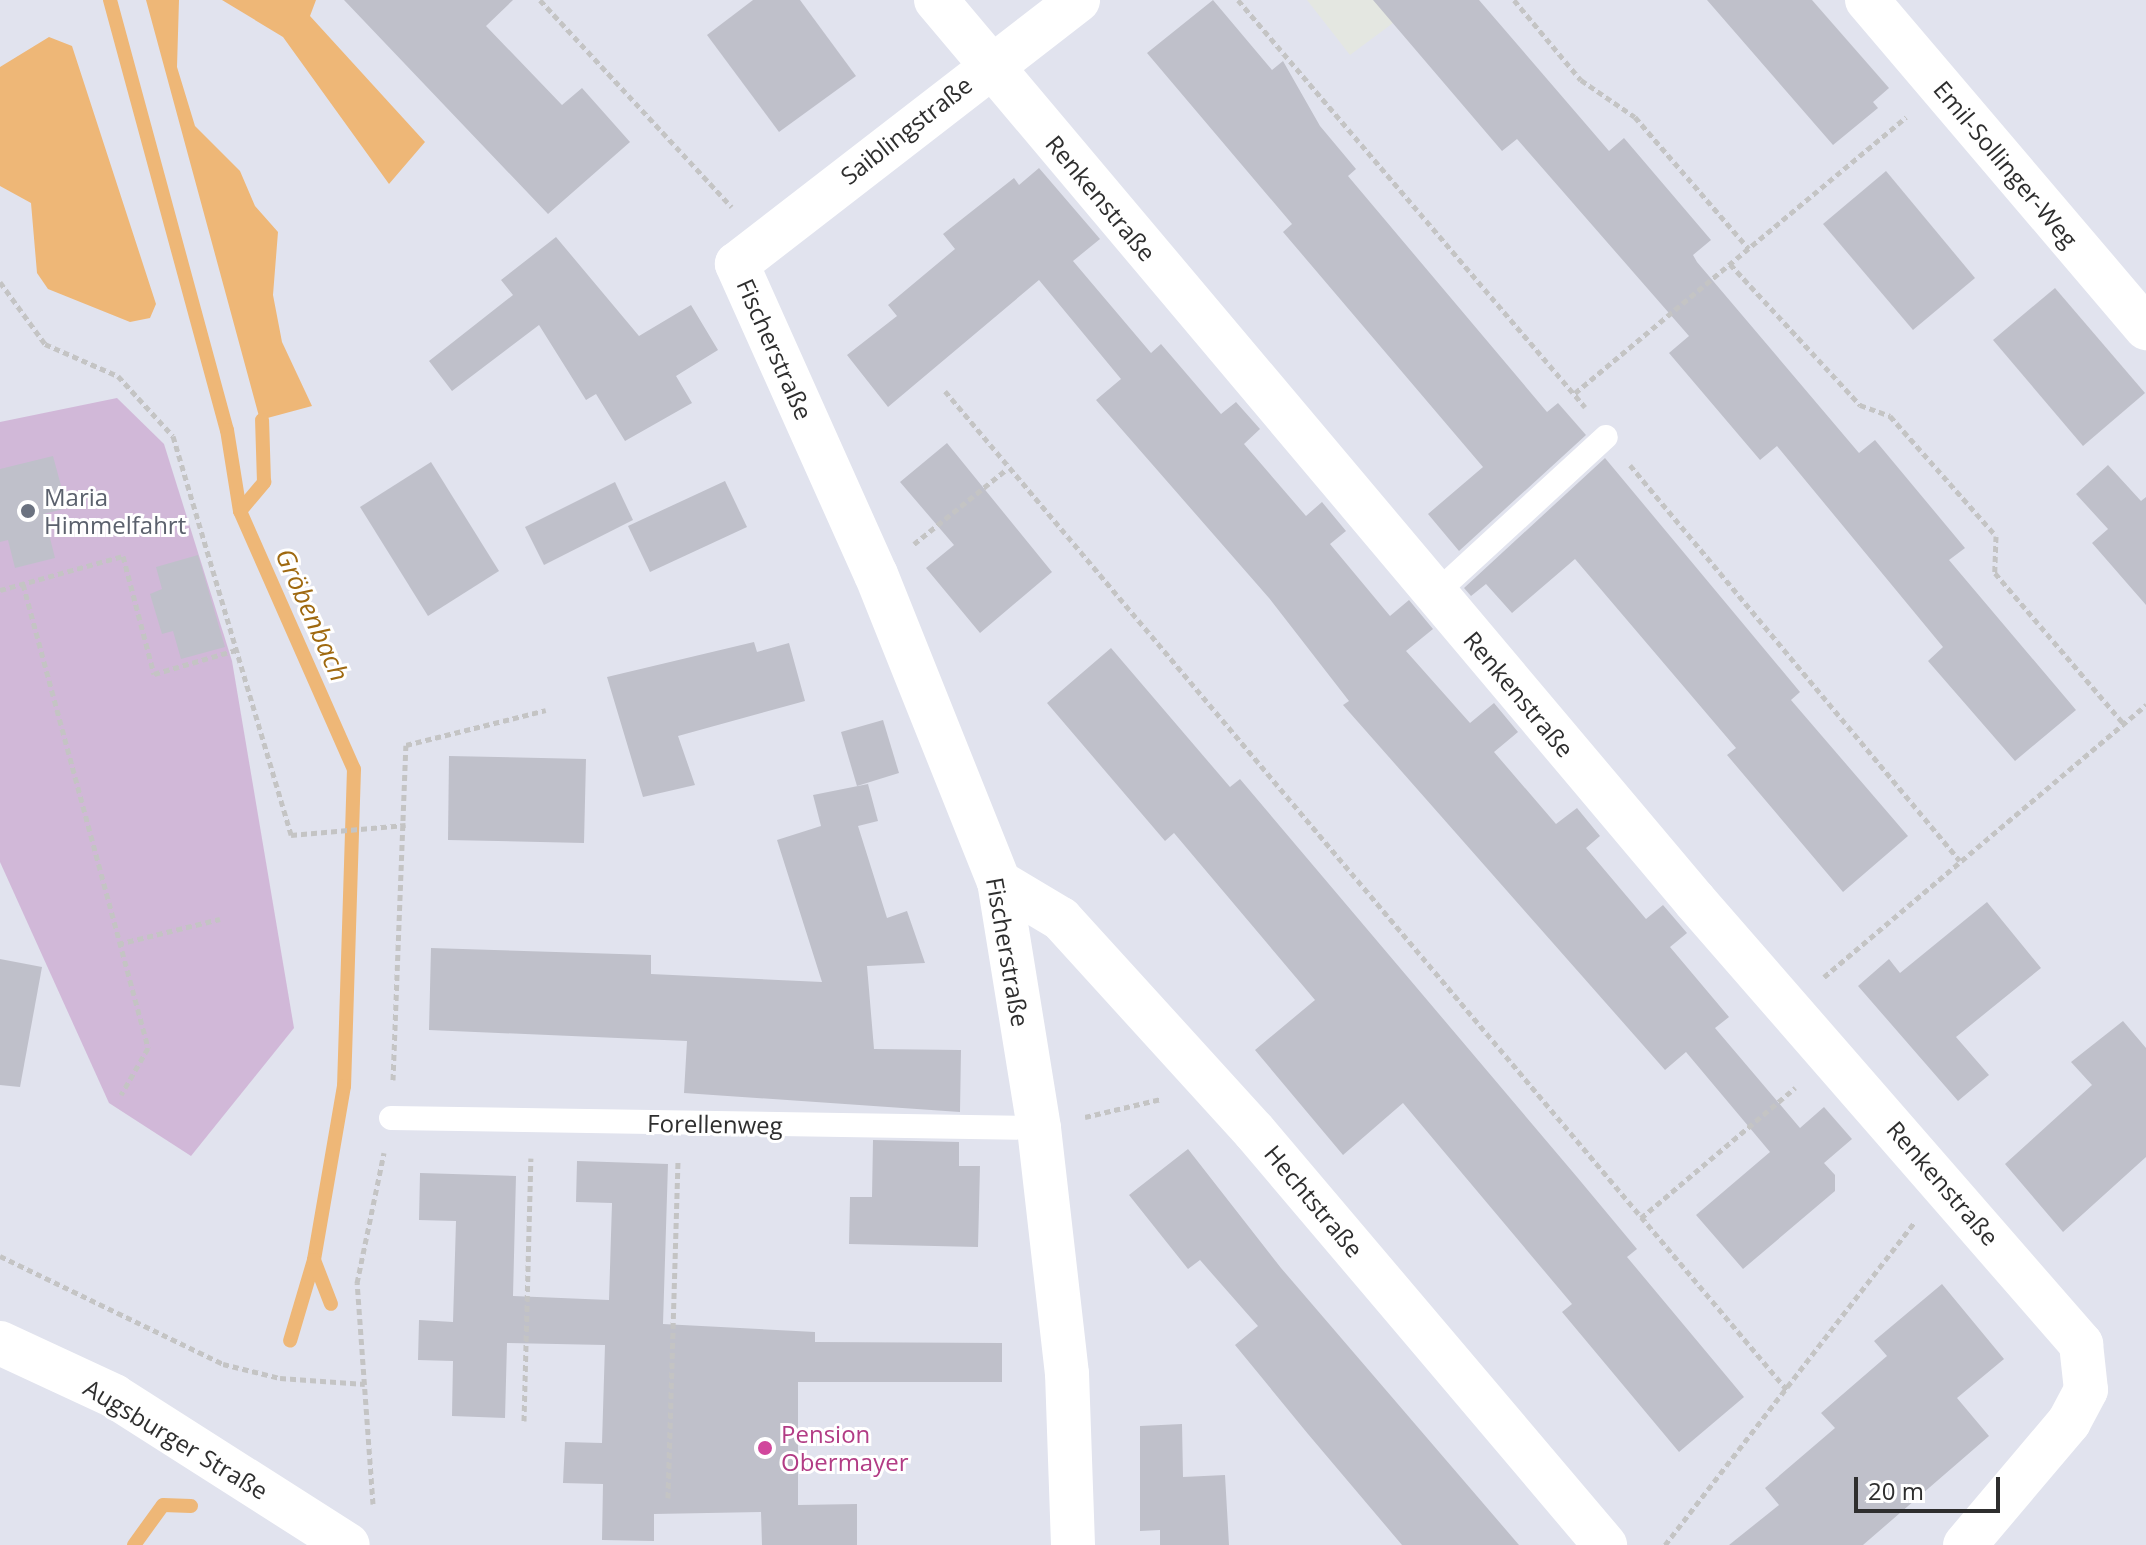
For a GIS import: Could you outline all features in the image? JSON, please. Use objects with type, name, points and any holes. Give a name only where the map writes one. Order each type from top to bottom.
[{"type":"street","name":"Renkenstraße","points":[[936,0],[1787,1009],[1944,1183],[2081,1344],[2086,1390],[2069,1422],[1965,1545]]},
{"type":"street","name":"Saiblingstraße","points":[[737,264],[989,64],[1078,0]]},
{"type":"street","name":"Emil-Sollinger-Weg","points":[[1867,0],[2146,328]]},
{"type":"street","name":"Fischerstraße","points":[[737,264],[876,575],[999,882],[1039,1128],[1067,1374],[1073,1545]]},
{"type":"street","name":"Hechtstraße","points":[[999,882],[1061,919],[1213,1086],[1605,1545]]},
{"type":"street","name":"Augsburger Straße","points":[[0,1343],[114,1396],[348,1545]]},
{"type":"lane","points":[[1435,594],[1606,437]]},
{"type":"lane","name":"Forellenweg","points":[[391,1118],[1039,1128]]},
{"type":"path","points":[[540,0],[732,200],[737,264]]},
{"type":"path","points":[[1514,0],[1581,80],[1635,117],[1749,249]]},
{"type":"path","points":[[1575,393],[1941,88]]},
{"type":"path","points":[[1730,264],[1860,405],[1890,416],[1996,536],[1995,573],[2123,723]]},
{"type":"path","points":[[0,282],[45,344],[118,376],[173,436],[291,835],[406,825],[406,745],[546,710]]},
{"type":"path","points":[[945,391],[1007,469],[1788,1391]]},
{"type":"path","points":[[876,575],[1007,469]]},
{"type":"path","points":[[0,590],[123,556],[154,674],[236,650]]},
{"type":"path","points":[[23,584],[148,1048],[121,1095]]},
{"type":"path","points":[[1787,1009],[2146,705]]},
{"type":"path","points":[[118,944],[220,919]]},
{"type":"path","points":[[1641,1218],[1832,1057]]},
{"type":"path","points":[[1039,1128],[1213,1086]]},
{"type":"path","points":[[524,1421],[532,1121]]},
{"type":"path","points":[[668,1498],[679,1124]]},
{"type":"path","points":[[1665,1545],[1788,1391],[1944,1183]]},
{"type":"path","points":[[0,1256],[223,1364],[280,1378],[365,1384],[373,1511]]},
{"type":"shaded area","points":[[146,0],[179,0],[177,67],[195,126],[240,171],[255,206],[278,232],[273,295],[282,342],[312,406],[260,420]]},
{"type":"shaded area","points":[[222,0],[316,0],[310,16],[425,142],[389,184],[283,37]]},
{"type":"shaded area","points":[[1307,0],[1424,0],[1350,55]]},
{"type":"shaded area","points":[[49,37],[72,46],[156,304],[150,318],[130,322],[48,289],[37,273],[31,203],[0,186],[0,67]]},
{"type":"shaded area","points":[[117,398],[164,444],[232,661],[294,1028],[191,1156],[109,1103],[0,862],[0,422]]},
{"type":"building","points":[[344,0],[513,0],[486,26],[562,105],[582,88],[630,142],[548,214]]},
{"type":"building","points":[[753,0],[800,0],[856,76],[779,132],[707,35]]},
{"type":"building","points":[[1213,0],[1272,70],[1283,61],[1320,126],[1356,169],[1348,176],[1547,412],[1558,403],[1586,435],[1459,551],[1428,514],[1483,467],[1283,232],[1292,224],[1147,53]]},
{"type":"building","points":[[1373,0],[1479,0],[1609,151],[1624,138],[1711,240],[1693,255],[1697,262],[1859,453],[1875,440],[1965,548],[1949,560],[2076,710],[2015,761],[1928,661],[1943,647],[1777,446],[1760,460],[1669,353],[1689,336],[1517,139],[1502,151]]},
{"type":"building","points":[[1707,0],[1812,0],[1889,88],[1873,102],[1878,108],[1833,145]]},
{"type":"building","points":[[1039,168],[1100,239],[1073,261],[1151,353],[1161,344],[1221,414],[1236,402],[1260,429],[1244,444],[1306,516],[1322,502],[1346,531],[1330,544],[1390,616],[1409,600],[1433,629],[1406,651],[1470,723],[1494,703],[1518,732],[1494,752],[1556,824],[1577,808],[1600,836],[1586,848],[1646,919],[1663,905],[1687,933],[1670,947],[1729,1017],[1715,1028],[1800,1128],[1824,1107],[1852,1139],[1824,1163],[1835,1175],[1835,1191],[1743,1269],[1696,1215],[1770,1152],[1686,1052],[1665,1070],[1343,705],[1349,701],[1269,598],[1096,400],[1121,379],[1039,280],[888,407],[847,355],[897,316],[888,305],[955,249],[943,234],[1014,178],[1019,185]]},
{"type":"building","points":[[1886,171],[1975,278],[1913,330],[1823,224]]},
{"type":"building","points":[[556,237],[639,336],[691,305],[718,350],[676,376],[692,403],[625,441],[596,394],[586,400],[539,325],[452,391],[429,361],[513,295],[501,280]]},
{"type":"building","points":[[2055,288],[2145,393],[2083,446],[1993,340]]},
{"type":"building","points":[[947,443],[1052,572],[980,633],[926,568],[954,545],[900,482]]},
{"type":"building","name":"Maria Himmelfahrt","points":[[53,456],[67,508],[44,514],[55,558],[15,568],[8,540],[0,542],[0,469]]},
{"type":"building","points":[[1605,458],[1800,692],[1791,700],[1908,836],[1843,892],[1727,755],[1736,748],[1575,559],[1512,613],[1486,584],[1471,596],[1464,588]]},
{"type":"building","points":[[431,462],[499,571],[428,616],[360,507]]},
{"type":"building","points":[[2108,465],[2141,501],[2146,497],[2146,605],[2092,543],[2108,529],[2076,494]]},
{"type":"building","points":[[725,481],[747,527],[650,572],[628,526]]},
{"type":"building","points":[[615,482],[633,520],[544,565],[525,527]]},
{"type":"building","points":[[198,555],[225,647],[181,659],[173,631],[162,634],[150,594],[162,589],[156,567]]},
{"type":"building","points":[[754,642],[757,652],[789,643],[805,701],[678,736],[695,785],[643,797],[607,677]]},
{"type":"building","points":[[1111,648],[1230,787],[1240,779],[1577,1177],[1637,1249],[1627,1257],[1744,1397],[1679,1452],[1562,1312],[1572,1304],[1403,1103],[1343,1155],[1255,1050],[1315,1000],[1174,833],[1165,841],[1047,703]]},
{"type":"building","points":[[883,720],[899,773],[857,786],[841,732]]},
{"type":"building","points":[[449,756],[586,759],[584,843],[448,840]]},
{"type":"building","points":[[868,784],[878,821],[858,826],[887,918],[907,911],[925,963],[867,966],[874,1049],[961,1050],[960,1112],[684,1093],[687,1041],[429,1030],[431,948],[651,955],[651,974],[822,982],[777,840],[821,826],[813,795]]},
{"type":"building","points":[[1987,902],[2041,968],[1956,1037],[1989,1075],[1958,1101],[1858,986],[1889,959],[1900,973]]},
{"type":"building","points":[[0,959],[42,967],[20,1087],[0,1085]]},
{"type":"building","points":[[2123,1021],[2146,1048],[2146,1157],[2063,1232],[2005,1164],[2092,1085],[2071,1062]]},
{"type":"building","points":[[873,1140],[959,1142],[959,1166],[980,1166],[978,1247],[849,1244],[850,1197],[872,1197]]},
{"type":"building","points":[[1188,1149],[1281,1268],[1519,1545],[1402,1545],[1308,1434],[1235,1345],[1258,1326],[1200,1260],[1188,1269],[1129,1195]]},
{"type":"building","points":[[577,1161],[668,1164],[663,1324],[815,1332],[815,1342],[1002,1343],[1002,1382],[798,1382],[798,1505],[857,1504],[857,1545],[762,1545],[761,1512],[654,1514],[654,1541],[602,1540],[603,1484],[563,1483],[565,1442],[602,1443],[605,1345],[507,1343],[505,1418],[452,1416],[453,1361],[418,1360],[419,1320],[453,1322],[456,1221],[419,1220],[420,1173],[516,1176],[513,1296],[609,1300],[612,1203],[576,1202]]},
{"type":"building","points":[[1942,1284],[2004,1359],[1957,1398],[1989,1436],[1863,1545],[1729,1545],[1779,1505],[1765,1488],[1835,1428],[1821,1413],[1887,1356],[1874,1341]]},
{"type":"building","points":[[1182,1424],[1183,1477],[1225,1475],[1229,1545],[1160,1545],[1160,1530],[1140,1531],[1140,1426]]},
{"type":"waterway","name":"Gröbenbach","points":[[110,0],[227,430],[240,511],[354,769],[344,1086],[314,1260],[290,1341]]},
{"type":"waterway","points":[[240,511],[264,482],[262,420]]},
{"type":"waterway","points":[[314,1260],[331,1304]]},
{"type":"waterway","points":[[134,1545],[163,1505],[191,1506]]},
{"type":"place","name":"Maria Himmelfahrt","points":[[28,511]]},
{"type":"place","name":"Pension Obermayer","points":[[765,1448]]}]
